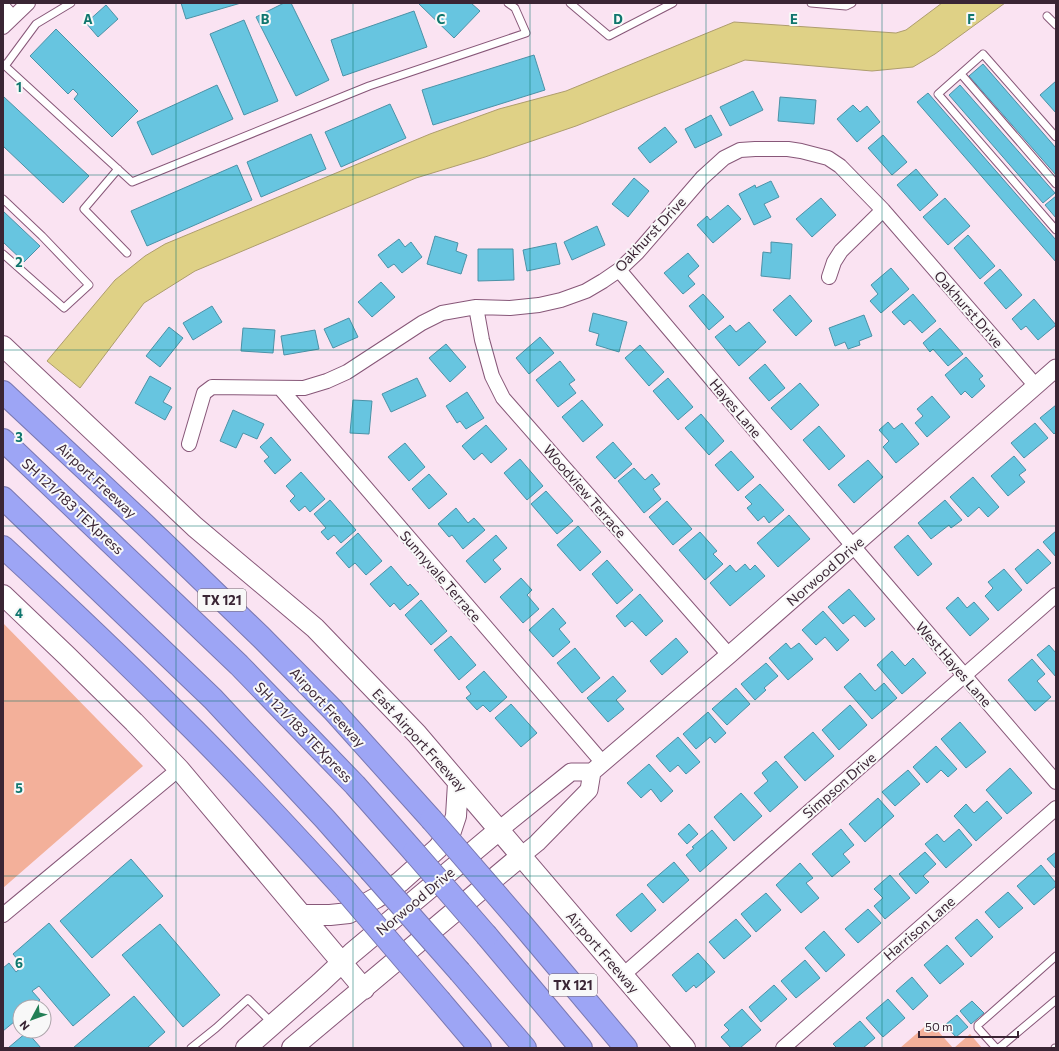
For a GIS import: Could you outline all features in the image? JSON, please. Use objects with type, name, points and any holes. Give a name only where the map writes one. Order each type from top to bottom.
[{"type":"highway","name":"Airport Freeway","points":[[3,392],[144,524],[261,637],[333,710],[431,818],[626,1048]]},
{"type":"highway","name":"SH 121/183 TEXpress","points":[[3,440],[239,665],[355,785],[488,936],[581,1048]]},
{"type":"highway","points":[[3,498],[213,699],[325,818],[525,1048]]},
{"type":"highway","points":[[3,547],[72,611],[184,720],[299,839],[346,891],[480,1048]]},
{"type":"main road","name":"East Airport Freeway","points":[[3,346],[195,527],[315,628],[393,708],[521,856]]},
{"type":"main road","points":[[3,595],[73,661],[179,769],[364,989]]},
{"type":"main road","points":[[302,915],[349,913],[376,898],[400,882],[438,848],[451,831],[456,816],[458,783]]},
{"type":"main road","name":"Norwood Drive","points":[[246,1048],[352,953],[499,830]]},
{"type":"main road","points":[[274,1024],[292,1048],[521,856]]},
{"type":"main road","name":"Airport Freeway","points":[[521,856],[685,1048]]},
{"type":"street","points":[[6,17],[28,3]]},
{"type":"street","name":"Oakhurst Drive","points":[[189,444],[204,393],[212,387],[304,388],[327,381],[347,372],[422,323],[442,313],[476,308],[510,308],[539,305],[561,300],[586,291],[619,270],[637,253],[702,178],[724,158],[740,150],[755,148],[788,149],[828,158],[840,166],[883,210],[1036,386]]},
{"type":"street","points":[[829,278],[834,262],[841,251],[883,210]]},
{"type":"street","name":"Hayes Lane","points":[[619,270],[853,546]]},
{"type":"street","name":"Woodview Terrace","points":[[476,308],[482,340],[492,376],[503,398],[729,655]]},
{"type":"street","name":"Norwood Drive","points":[[499,830],[571,772],[598,768],[1056,368]]},
{"type":"street","name":"Sunnyvale Terrace","points":[[280,388],[598,768]]},
{"type":"street","name":"West Hayes Lane","points":[[853,546],[1056,782]]},
{"type":"street","name":"Simpson Drive","points":[[623,975],[1056,595]]},
{"type":"street","points":[[521,856],[537,843],[588,790],[598,768]]},
{"type":"street","points":[[3,915],[179,769]]},
{"type":"street","name":"Harrison Lane","points":[[783,1048],[1056,808]]},
{"type":"lane","points":[[70,3],[36,24],[4,65],[132,182],[369,86],[526,33],[515,8],[508,3]]},
{"type":"lane","points":[[570,3],[609,36],[673,3]]},
{"type":"lane","points":[[811,3],[846,6],[852,3]]},
{"type":"lane","points":[[1048,16],[1056,25]]},
{"type":"lane","points":[[1056,137],[983,54],[938,94],[1056,230]]},
{"type":"lane","points":[[961,74],[1056,184]]},
{"type":"lane","points":[[118,169],[84,209],[127,253]]},
{"type":"lane","points":[[3,199],[42,236],[88,285],[64,308],[3,254]]},
{"type":"lane","points":[[996,1048],[978,1028],[978,1025],[1056,956]]},
{"type":"lane","points":[[190,1048],[248,1000],[274,1024]]},
{"type":"lane","points":[[999,1048],[1056,1000]]},
{"type":"shaded area","points":[[942,3],[1005,3],[935,54],[913,67],[872,71],[745,60],[576,126],[485,157],[416,178],[195,271],[144,303],[80,388],[47,361],[115,280],[145,256],[165,244],[430,134],[499,109],[566,91],[734,22],[896,33],[906,30]]},
{"type":"shaded area","points":[[3,623],[143,766],[3,888]]},
{"type":"shaded area","points":[[930,1022],[953,1048],[900,1048]]},
{"type":"shaded area","points":[[970,1034],[982,1048],[954,1048]]},
{"type":"building","points":[[181,3],[241,3],[186,19]]},
{"type":"building","points":[[284,3],[291,3],[329,80],[296,96],[256,17]]},
{"type":"building","points":[[418,3],[471,3],[480,11],[454,38]]},
{"type":"building","points":[[106,5],[118,19],[98,37],[86,23]]},
{"type":"building","points":[[414,11],[427,47],[343,76],[331,40]]},
{"type":"building","points":[[244,20],[278,101],[244,115],[210,34]]},
{"type":"building","points":[[56,29],[138,111],[112,137],[74,99],[78,94],[73,89],[68,94],[30,56]]},
{"type":"building","points":[[534,55],[545,90],[433,125],[422,90]]},
{"type":"building","points":[[983,64],[1056,148],[1056,175],[969,76]]},
{"type":"building","points":[[1056,81],[1056,113],[1040,95]]},
{"type":"building","points":[[217,85],[233,119],[152,155],[137,122]]},
{"type":"building","points":[[960,85],[1055,193],[1043,203],[949,95]]},
{"type":"building","points":[[753,91],[763,110],[730,126],[720,107]]},
{"type":"building","points":[[928,93],[1056,240],[1056,262],[917,102]]},
{"type":"building","points":[[4,97],[89,176],[63,203],[3,146]]},
{"type":"building","points":[[780,97],[816,100],[814,124],[778,121]]},
{"type":"building","points":[[390,104],[406,138],[341,167],[325,132]]},
{"type":"building","points":[[853,105],[860,112],[867,106],[880,122],[857,142],[837,119]]},
{"type":"building","points":[[711,115],[722,135],[695,148],[685,129]]},
{"type":"building","points":[[665,127],[677,142],[650,163],[638,148]]},
{"type":"building","points":[[311,134],[326,169],[261,197],[247,162]]},
{"type":"building","points":[[883,135],[907,162],[892,175],[868,148]]},
{"type":"building","points":[[237,165],[252,200],[147,246],[131,211]]},
{"type":"building","points":[[916,169],[938,195],[920,211],[897,185]]},
{"type":"building","points":[[634,178],[649,191],[628,217],[612,204]]},
{"type":"building","points":[[771,181],[779,197],[764,204],[771,217],[754,225],[739,194],[755,185],[756,188]]},
{"type":"building","points":[[1056,196],[1056,218],[1045,205]]},
{"type":"building","points":[[821,198],[836,215],[812,237],[796,219]]},
{"type":"building","points":[[945,198],[970,226],[948,245],[923,217]]},
{"type":"building","points":[[728,205],[741,219],[713,243],[697,225],[707,216],[710,220]]},
{"type":"building","points":[[3,211],[40,246],[24,262],[3,242]]},
{"type":"building","points":[[597,226],[605,245],[572,260],[564,242]]},
{"type":"building","points":[[968,235],[995,266],[980,279],[954,248]]},
{"type":"building","points":[[435,236],[458,243],[456,251],[467,255],[461,274],[427,264]]},
{"type":"building","points":[[399,239],[405,247],[411,242],[422,257],[402,273],[394,264],[388,268],[378,255]]},
{"type":"building","points":[[771,242],[792,244],[790,279],[761,276],[763,252],[771,253]]},
{"type":"building","points":[[556,243],[560,264],[527,271],[523,250]]},
{"type":"building","points":[[478,249],[513,249],[514,280],[478,281]]},
{"type":"building","points":[[688,253],[699,266],[688,276],[695,284],[683,294],[664,273]]},
{"type":"building","points":[[891,268],[909,289],[881,313],[870,301],[878,294],[871,285]]},
{"type":"building","points":[[1000,269],[1022,295],[1006,309],[984,283]]},
{"type":"building","points":[[381,282],[395,297],[372,317],[358,302]]},
{"type":"building","points":[[703,294],[724,317],[709,330],[689,306]]},
{"type":"building","points":[[913,294],[936,321],[922,333],[910,320],[904,325],[892,312]]},
{"type":"building","points":[[790,295],[812,321],[796,336],[773,310]]},
{"type":"building","points":[[1034,299],[1056,325],[1038,340],[1026,326],[1021,330],[1012,319]]},
{"type":"building","points":[[212,306],[222,322],[193,340],[183,323]]},
{"type":"building","points":[[593,313],[627,322],[619,352],[596,345],[599,334],[589,331]]},
{"type":"building","points":[[864,315],[872,336],[859,341],[860,345],[848,349],[845,342],[835,346],[829,328]]},
{"type":"building","points":[[349,318],[358,337],[333,348],[324,329]]},
{"type":"building","points":[[749,322],[766,342],[739,366],[715,337],[730,325],[736,332]]},
{"type":"building","points":[[169,327],[183,338],[160,367],[146,356]]},
{"type":"building","points":[[243,328],[275,330],[273,353],[241,351]]},
{"type":"building","points":[[940,328],[963,354],[948,366],[933,349],[930,352],[923,343]]},
{"type":"building","points":[[315,330],[319,349],[284,355],[281,336]]},
{"type":"building","points":[[540,337],[554,353],[529,374],[516,358]]},
{"type":"building","points":[[446,344],[466,367],[450,382],[429,358]]},
{"type":"building","points":[[640,345],[664,372],[649,386],[625,358]]},
{"type":"building","points":[[966,357],[983,376],[979,379],[985,386],[972,398],[965,391],[961,395],[945,375]]},
{"type":"building","points":[[560,361],[575,380],[569,384],[576,393],[558,407],[536,380]]},
{"type":"building","points":[[765,364],[785,388],[769,401],[749,378]]},
{"type":"building","points":[[150,376],[171,388],[163,402],[172,407],[165,420],[135,403]]},
{"type":"building","points":[[417,378],[426,396],[391,412],[382,394]]},
{"type":"building","points":[[668,378],[693,407],[678,420],[653,391]]},
{"type":"building","points":[[800,383],[819,405],[791,430],[771,408]]},
{"type":"building","points":[[467,392],[484,418],[466,429],[460,421],[457,423],[446,406]]},
{"type":"building","points":[[932,396],[950,417],[927,437],[915,423],[923,416],[917,409]]},
{"type":"building","points":[[353,400],[372,401],[369,434],[350,433]]},
{"type":"building","points":[[582,400],[603,425],[583,442],[562,417]]},
{"type":"building","points":[[1056,405],[1056,432],[1054,434],[1040,418]]},
{"type":"building","points":[[233,410],[264,424],[257,439],[243,433],[236,448],[220,441]]},
{"type":"building","points":[[701,414],[724,441],[709,455],[685,428]]},
{"type":"building","points":[[888,422],[894,429],[902,423],[919,444],[896,463],[883,447],[889,441],[879,430]]},
{"type":"building","points":[[1035,423],[1048,438],[1024,458],[1011,443]]},
{"type":"building","points":[[486,425],[507,449],[491,463],[482,453],[474,460],[462,446]]},
{"type":"building","points":[[819,426],[845,456],[829,470],[803,440]]},
{"type":"building","points":[[271,437],[291,460],[275,474],[264,461],[269,457],[260,447]]},
{"type":"building","points":[[613,442],[632,464],[615,479],[596,457]]},
{"type":"building","points":[[405,443],[425,467],[409,481],[388,457]]},
{"type":"building","points":[[731,451],[754,477],[738,491],[715,465]]},
{"type":"building","points":[[1014,456],[1026,470],[1019,475],[1025,482],[1008,496],[991,476]]},
{"type":"building","points":[[520,459],[543,486],[527,500],[504,473]]},
{"type":"building","points":[[868,460],[883,477],[854,503],[838,485]]},
{"type":"building","points":[[634,468],[645,480],[652,474],[660,484],[653,489],[661,499],[644,513],[618,481]]},
{"type":"building","points":[[301,472],[325,499],[310,512],[305,506],[299,511],[290,501],[295,496],[286,486]]},
{"type":"building","points":[[429,474],[447,494],[429,509],[412,489]]},
{"type":"building","points":[[973,477],[999,507],[988,517],[979,507],[968,517],[950,497]]},
{"type":"building","points":[[760,484],[784,510],[769,523],[764,516],[758,521],[747,508],[752,504],[745,497]]},
{"type":"building","points":[[546,491],[573,521],[557,534],[531,504]]},
{"type":"building","points":[[330,500],[356,530],[341,543],[334,535],[328,540],[321,532],[326,528],[314,514]]},
{"type":"building","points":[[945,500],[962,520],[951,528],[949,525],[931,539],[918,523]]},
{"type":"building","points":[[667,501],[692,529],[673,545],[649,517]]},
{"type":"building","points":[[456,508],[468,523],[474,518],[485,530],[463,549],[452,535],[449,537],[438,524]]},
{"type":"building","points":[[789,515],[810,539],[778,567],[757,543]]},
{"type":"building","points":[[578,526],[601,552],[580,571],[557,545]]},
{"type":"building","points":[[1056,531],[1056,557],[1043,542]]},
{"type":"building","points":[[700,532],[717,551],[713,554],[723,564],[705,580],[679,550]]},
{"type":"building","points":[[358,533],[382,561],[366,575],[355,563],[349,568],[336,553]]},
{"type":"building","points":[[496,535],[507,548],[493,560],[501,569],[485,583],[466,561]]},
{"type":"building","points":[[908,535],[932,564],[918,576],[894,547]]},
{"type":"building","points":[[1038,549],[1051,563],[1027,584],[1015,569]]},
{"type":"building","points":[[607,560],[633,590],[617,604],[592,574]]},
{"type":"building","points":[[745,564],[750,570],[755,565],[765,576],[730,606],[710,583],[730,565],[736,572]]},
{"type":"building","points":[[391,566],[408,586],[410,584],[419,594],[400,610],[394,603],[390,607],[370,584]]},
{"type":"building","points":[[1004,569],[1022,590],[998,611],[985,596],[993,588],[988,582]]},
{"type":"building","points":[[521,578],[532,590],[527,595],[539,609],[523,623],[500,597]]},
{"type":"building","points":[[849,589],[875,619],[865,627],[854,615],[843,624],[828,607]]},
{"type":"building","points":[[640,594],[663,621],[646,636],[632,621],[625,627],[616,616]]},
{"type":"building","points":[[958,597],[967,608],[974,602],[989,619],[970,636],[946,608]]},
{"type":"building","points":[[421,600],[447,631],[431,645],[405,615]]},
{"type":"building","points":[[553,608],[566,623],[559,629],[570,642],[553,657],[529,630]]},
{"type":"building","points":[[823,611],[849,640],[837,651],[825,637],[816,645],[802,630]]},
{"type":"building","points":[[451,636],[476,665],[459,680],[434,650]]},
{"type":"building","points":[[676,638],[688,652],[662,675],[650,661]]},
{"type":"building","points":[[786,643],[791,649],[799,643],[813,659],[788,680],[769,658]]},
{"type":"building","points":[[1049,645],[1056,653],[1056,677],[1037,655]]},
{"type":"building","points":[[575,648],[600,678],[582,693],[557,663]]},
{"type":"building","points":[[892,651],[905,666],[913,658],[926,673],[902,694],[877,665]]},
{"type":"building","points":[[1032,659],[1045,674],[1037,681],[1051,697],[1035,711],[1008,680]]},
{"type":"building","points":[[766,663],[778,676],[764,688],[766,690],[755,700],[741,684]]},
{"type":"building","points":[[484,671],[507,697],[490,712],[483,705],[477,710],[466,698],[471,694],[466,687]]},
{"type":"building","points":[[860,673],[875,691],[884,683],[897,698],[872,719],[844,687]]},
{"type":"building","points":[[613,676],[626,691],[616,700],[624,709],[608,722],[587,698]]},
{"type":"building","points":[[736,688],[750,704],[727,725],[712,709]]},
{"type":"building","points":[[511,704],[537,733],[521,747],[495,718]]},
{"type":"building","points":[[850,705],[867,725],[839,750],[822,730]]},
{"type":"building","points":[[708,712],[726,733],[715,743],[710,737],[696,749],[683,734]]},
{"type":"building","points":[[960,722],[986,752],[966,768],[941,739]]},
{"type":"building","points":[[813,732],[834,756],[805,781],[784,757]]},
{"type":"building","points":[[678,737],[700,762],[686,774],[678,765],[670,772],[656,756]]},
{"type":"building","points":[[936,746],[957,769],[948,777],[941,770],[927,783],[913,767]]},
{"type":"building","points":[[776,761],[798,787],[770,812],[754,793],[768,781],[762,773]]},
{"type":"building","points":[[649,764],[673,791],[661,802],[651,789],[641,798],[627,783]]},
{"type":"building","points":[[1010,768],[1032,793],[1007,814],[986,790]]},
{"type":"building","points":[[908,770],[920,784],[895,806],[882,792]]},
{"type":"building","points":[[741,793],[762,816],[734,841],[714,817]]},
{"type":"building","points":[[878,798],[894,816],[865,842],[849,824]]},
{"type":"building","points":[[987,801],[1002,818],[976,841],[954,816],[966,804],[974,813]]},
{"type":"building","points":[[689,824],[698,834],[687,844],[678,834]]},
{"type":"building","points":[[841,829],[854,845],[843,854],[850,862],[832,877],[812,854]]},
{"type":"building","points":[[959,829],[972,845],[946,868],[925,844],[937,834],[944,842]]},
{"type":"building","points":[[712,830],[727,848],[700,872],[686,855],[694,848],[692,847]]},
{"type":"building","points":[[925,852],[936,864],[923,876],[929,882],[916,894],[899,874]]},
{"type":"building","points":[[1056,852],[1056,869],[1047,859]]},
{"type":"building","points":[[131,859],[163,896],[92,958],[60,921]]},
{"type":"building","points":[[674,862],[689,880],[663,903],[647,885]]},
{"type":"building","points":[[800,863],[813,878],[806,883],[819,898],[801,913],[776,885]]},
{"type":"building","points":[[1041,865],[1056,883],[1056,886],[1034,905],[1017,886]]},
{"type":"building","points":[[890,875],[910,898],[885,919],[874,906],[883,898],[874,889]]},
{"type":"building","points":[[1008,892],[1023,908],[999,928],[985,912]]},
{"type":"building","points":[[642,893],[656,910],[631,932],[616,915]]},
{"type":"building","points":[[766,893],[781,910],[756,932],[741,914]]},
{"type":"building","points":[[868,909],[881,923],[858,943],[845,929]]},
{"type":"building","points":[[736,919],[751,936],[724,959],[709,942]]},
{"type":"building","points":[[977,919],[993,937],[971,957],[955,938]]},
{"type":"building","points":[[49,923],[110,995],[73,1026],[52,1001],[52,999],[50,999],[39,986],[32,991],[39,999],[12,999],[12,1024],[3,1031],[3,968],[9,963],[16,972],[23,966],[13,954]]},
{"type":"building","points":[[160,924],[220,995],[183,1027],[122,955]]},
{"type":"building","points":[[824,931],[845,955],[826,972],[805,948]]},
{"type":"building","points":[[947,945],[964,964],[940,984],[924,965]]},
{"type":"building","points":[[698,953],[715,972],[696,988],[694,985],[686,992],[672,975]]},
{"type":"building","points":[[805,960],[820,978],[796,998],[781,981]]},
{"type":"building","points":[[912,977],[928,996],[913,1010],[896,991]]},
{"type":"building","points":[[774,985],[787,999],[761,1022],[749,1007]]},
{"type":"building","points":[[134,996],[165,1032],[147,1048],[73,1048]]},
{"type":"building","points":[[888,999],[905,1018],[883,1037],[866,1018]]},
{"type":"building","points":[[972,1001],[984,1013],[971,1024],[960,1011]]},
{"type":"building","points":[[742,1009],[761,1030],[740,1048],[731,1048],[721,1037],[729,1030],[724,1025]]},
{"type":"building","points":[[957,1015],[968,1027],[956,1037],[945,1025]]},
{"type":"building","points":[[860,1021],[875,1038],[863,1048],[837,1048],[833,1044]]},
{"type":"building","points":[[19,1039],[33,1039],[41,1048],[8,1048]]}]
